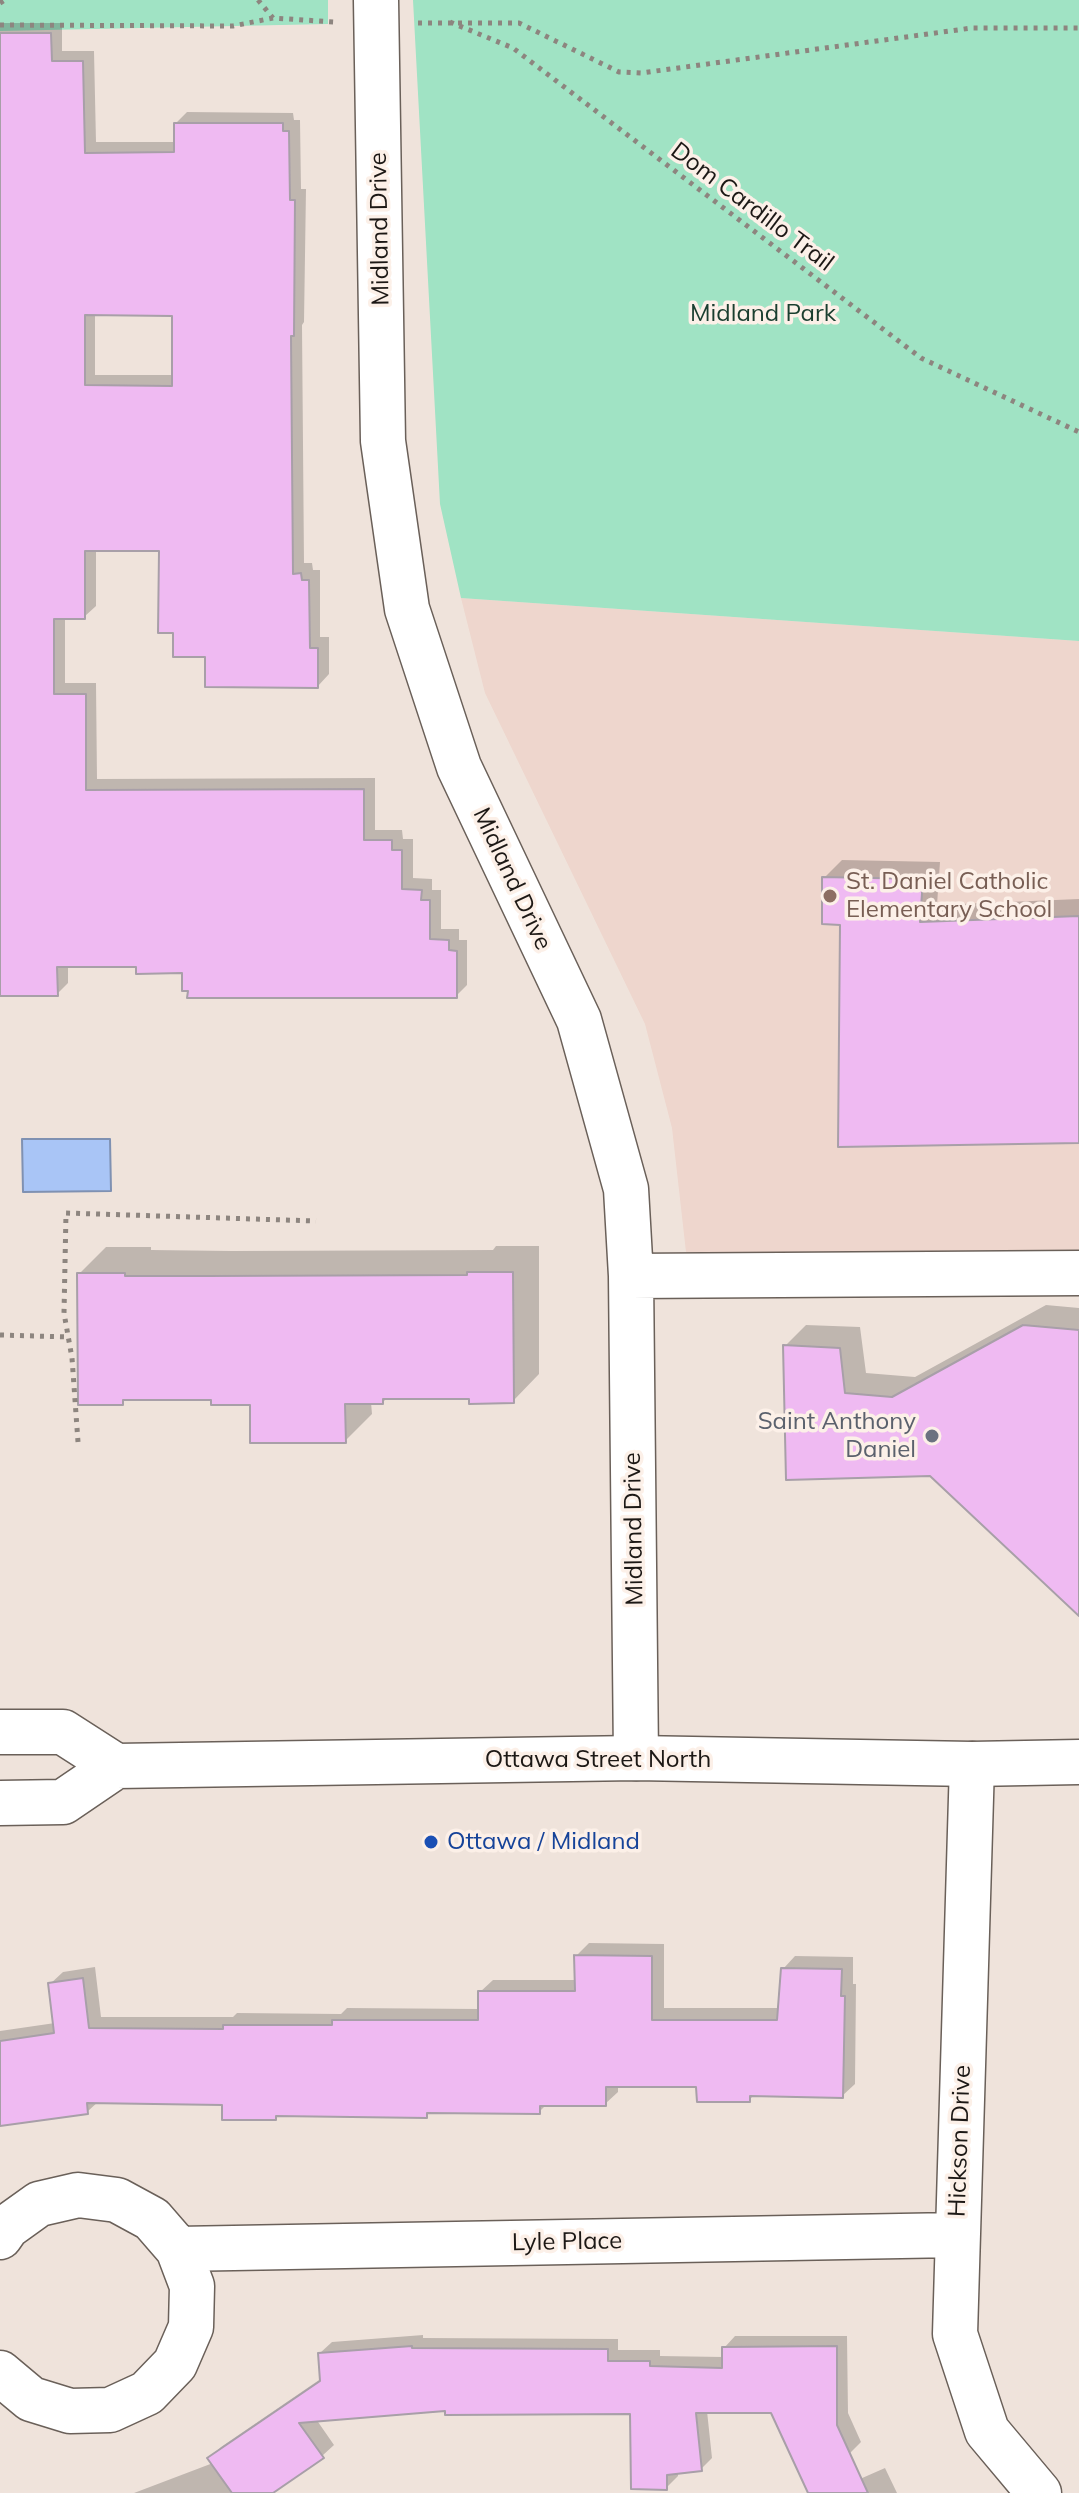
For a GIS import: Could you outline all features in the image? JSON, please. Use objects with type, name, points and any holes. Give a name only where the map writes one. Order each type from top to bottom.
[{"type":"street","name":"Midland Drive","points":[[391,12],[383,441],[407,609],[459,767],[579,1020],[626,1189],[631,1276],[636,1758]]},
{"type":"street","points":[[631,1276],[1079,1273]]},
{"type":"street","points":[[0,1732],[63,1732],[116,1766],[63,1802],[0,1803]]},
{"type":"street","name":"Ottawa Street North","points":[[116,1766],[636,1758],[972,1764],[1079,1762]]},
{"type":"street","name":"Hickson Drive","points":[[972,1764],[955,2334],[987,2431],[1039,2493]]},
{"type":"street","points":[[0,2237],[7,2227],[39,2204],[78,2195],[117,2200],[152,2219],[178,2249],[192,2286],[191,2327],[175,2364],[147,2393],[110,2410],[70,2411],[31,2399],[0,2373]]},
{"type":"street","name":"Lyle Place","points":[[178,2249],[956,2235]]},
{"type":"path","points":[[258,0],[273,18]]},
{"type":"path","name":"Dom Cardillo Trail","points":[[391,12],[450,22],[513,48],[921,358],[1079,432]]},
{"type":"path","points":[[0,25],[233,26],[273,18],[337,23]]},
{"type":"path","points":[[450,22],[519,23],[619,72],[641,73],[972,28],[1079,28]]},
{"type":"path","points":[[78,1442],[70,1337],[64,1313],[66,1213],[316,1221]]},
{"type":"path","points":[[0,1335],[70,1337]]},
{"type":"shaded area","name":"St. Daniel Catholic Elementary School","points":[[461,598],[1079,641],[1079,1252],[686,1252],[672,1128],[645,1024],[485,693]]},
{"type":"green space","points":[[0,0],[328,0],[328,24],[0,31]]},
{"type":"green space","name":"Midland Park","points":[[413,0],[1079,0],[1079,641],[461,598],[440,504]]},
{"type":"water","points":[[22,1139],[110,1139],[111,1191],[23,1192]]},
{"type":"building","points":[[0,33],[51,33],[52,61],[83,61],[85,153],[174,152],[174,123],[283,123],[283,131],[289,131],[290,200],[295,200],[294,336],[291,336],[293,574],[301,573],[302,580],[309,580],[310,648],[318,648],[318,688],[205,687],[205,657],[173,657],[173,633],[158,633],[159,551],[85,551],[85,619],[54,619],[54,694],[86,694],[86,790],[364,789],[364,840],[392,840],[392,850],[402,850],[402,889],[422,890],[421,900],[430,900],[430,939],[449,940],[449,950],[457,951],[457,998],[187,998],[188,991],[182,991],[182,973],[136,974],[136,967],[57,967],[58,996],[0,996]],"holes":[[[85,315],[172,316],[172,386],[85,385]]]},
{"type":"building","points":[[822,877],[923,879],[920,922],[1079,916],[1079,1143],[838,1147],[840,925],[822,924]]},
{"type":"building","points":[[467,1272],[513,1272],[514,1403],[469,1404],[469,1399],[383,1399],[383,1404],[345,1404],[346,1443],[250,1443],[250,1405],[211,1405],[211,1400],[123,1400],[123,1405],[78,1405],[77,1273],[206,1276],[467,1275]]},
{"type":"building","name":"Saint Anthony Daniel","points":[[1023,1325],[1079,1330],[1079,1616],[930,1476],[786,1480],[783,1345],[840,1348],[845,1393],[892,1397]]},
{"type":"building","points":[[574,1955],[652,1956],[652,2020],[777,2020],[781,1968],[842,1969],[841,1996],[845,1996],[843,2098],[750,2096],[750,2102],[697,2102],[696,2087],[606,2087],[606,2106],[540,2106],[540,2114],[427,2113],[427,2118],[276,2116],[276,2120],[222,2120],[222,2105],[87,2103],[88,2114],[0,2126],[0,2041],[54,2033],[48,1983],[83,1978],[89,2028],[223,2029],[223,2025],[332,2025],[332,2020],[478,2020],[478,1991],[575,1991]]},
{"type":"building","points":[[412,2346],[608,2349],[608,2361],[650,2361],[650,2366],[722,2368],[722,2347],[837,2346],[837,2425],[868,2493],[808,2493],[771,2413],[696,2413],[702,2471],[667,2475],[667,2490],[631,2489],[630,2414],[445,2415],[445,2411],[299,2423],[324,2458],[273,2493],[232,2493],[207,2458],[320,2381],[318,2353]]},
{"type":"place","name":"St. Daniel Catholic Elementary School","points":[[830,896]]},
{"type":"place","name":"Saint Anthony Daniel","points":[[932,1436]]},
{"type":"place","name":"Ottawa / Midland","points":[[431,1842]]}]
